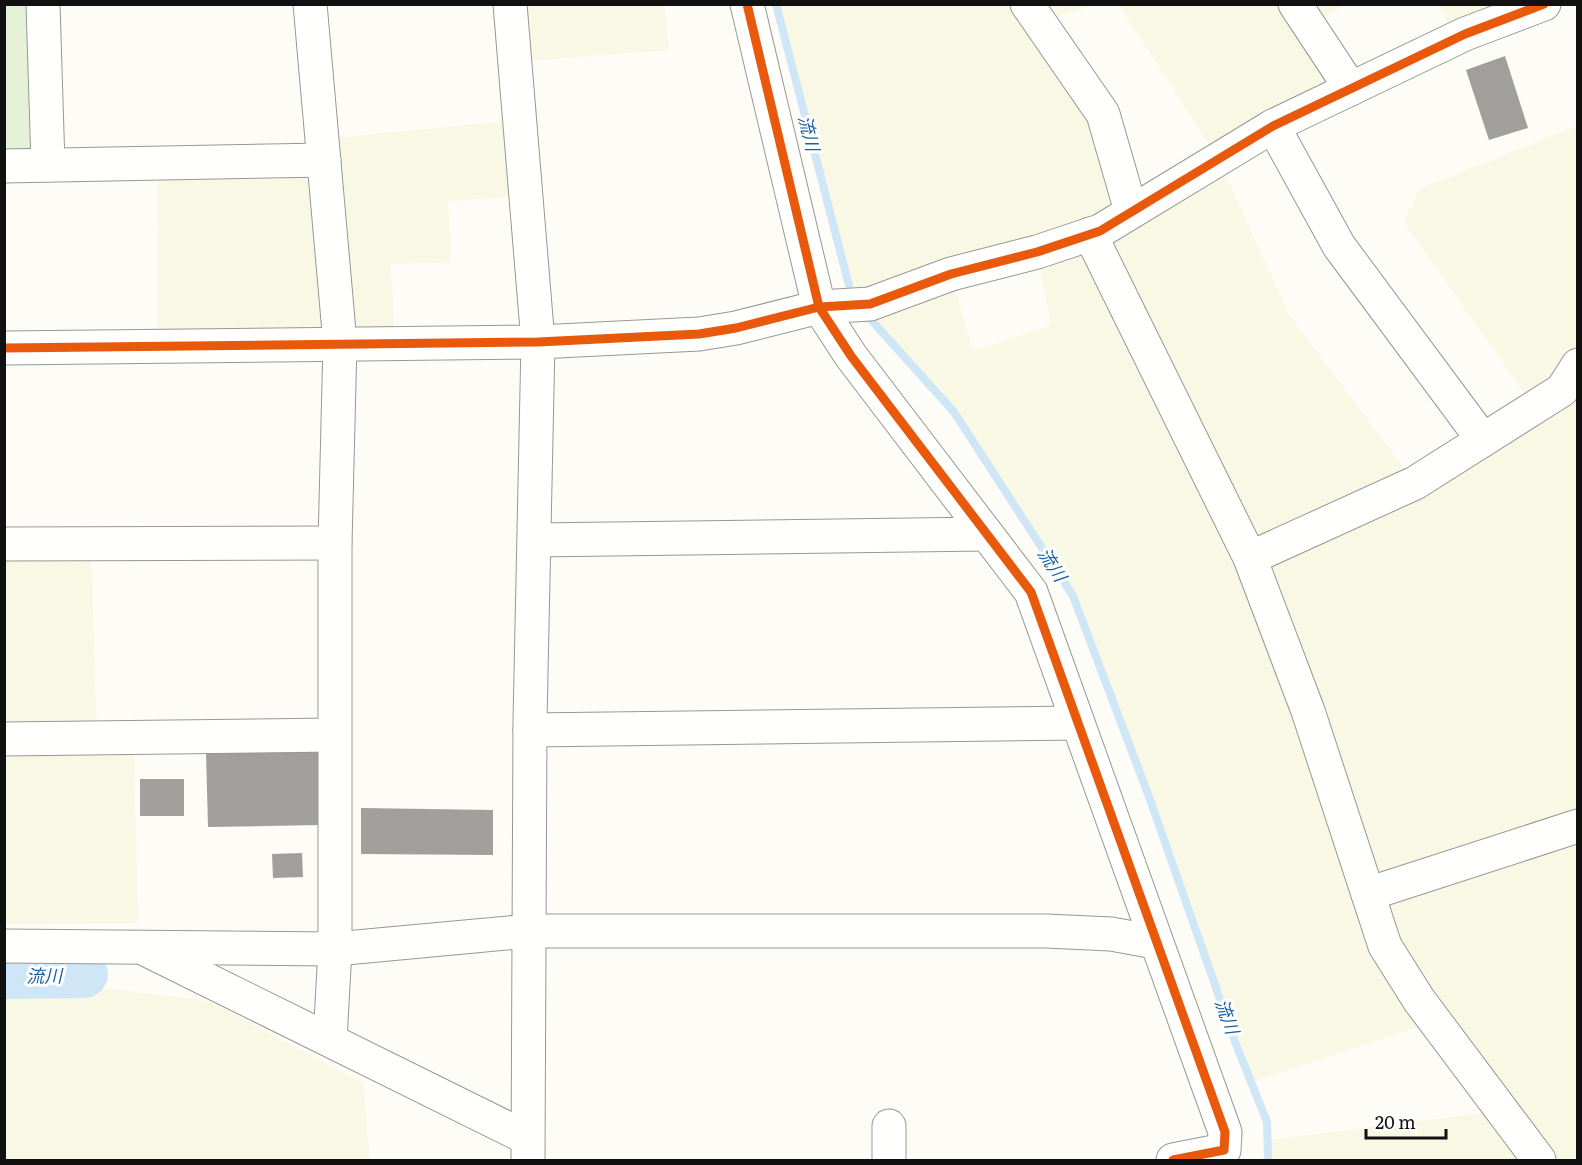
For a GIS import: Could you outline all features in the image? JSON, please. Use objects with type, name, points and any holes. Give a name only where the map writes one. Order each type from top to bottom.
[{"type":"street","points":[[43,4],[48,165]]},
{"type":"street","points":[[310,4],[340,343],[335,543],[335,949],[330,1040]]},
{"type":"street","points":[[141,946],[330,1040],[527,1149],[530,730],[538,342],[510,4]]},
{"type":"street","points":[[747,4],[828,306],[851,356],[1031,592],[1225,1132],[1224,1150],[1173,1161]]},
{"type":"street","points":[[1027,4],[1102,114],[1131,211]]},
{"type":"street","points":[[1295,4],[1351,89]]},
{"type":"street","points":[[4,348],[538,342],[699,334],[736,328],[828,306],[870,304],[951,274],[1037,252],[1100,231],[1273,126],[1465,34],[1544,4]]},
{"type":"street","points":[[1273,126],[1339,246],[1483,440]]},
{"type":"street","points":[[4,166],[324,160]]},
{"type":"street","points":[[1090,234],[1250,558],[1308,711],[1385,946],[1419,1000],[1539,1161]]},
{"type":"street","points":[[1250,558],[1414,483],[1562,390],[1578,365]]},
{"type":"street","points":[[535,540],[985,534]]},
{"type":"street","points":[[4,544],[335,543]]},
{"type":"street","points":[[530,730],[1078,723]]},
{"type":"street","points":[[4,739],[334,735]]},
{"type":"street","points":[[1368,894],[1578,826]]},
{"type":"street","points":[[4,946],[335,949],[529,931],[1046,931],[1111,934],[1155,942]]},
{"type":"street","points":[[889,1126],[889,1161]]},
{"type":"green space","points":[[4,5],[43,5],[48,165],[5,166]]},
{"type":"green space","points":[[510,5],[664,5],[669,50],[514,62]]},
{"type":"green space","points":[[776,5],[1094,5],[1038,23],[1103,114],[1131,210],[1218,158],[1119,5],[1346,5],[1309,25],[1351,89],[1218,159],[1289,315],[1415,483],[1534,407],[1404,222],[1420,189],[1577,126],[1577,1160],[1268,1160],[1267,1140],[1501,1111],[1435,1021],[1251,1082],[1073,596],[954,412],[852,298]],"holes":[[[1037,252],[1051,325],[973,351],[951,274]]]},
{"type":"green space","points":[[1438,5],[1491,5],[1450,25]]},
{"type":"green space","points":[[519,120],[526,196],[448,201],[451,263],[391,264],[395,343],[157,345],[158,163],[324,160],[322,139]]},
{"type":"green space","points":[[4,544],[91,544],[97,738],[134,738],[138,923],[5,924]]},
{"type":"green space","points":[[5,985],[79,985],[209,1001],[363,1083],[370,1160],[5,1160]]},
{"type":"building","points":[[1505,56],[1528,128],[1489,140],[1466,70]]},
{"type":"building","points":[[318,750],[320,825],[208,827],[206,752]]},
{"type":"building","points":[[140,779],[184,779],[184,816],[140,816]]},
{"type":"building","points":[[361,808],[493,810],[493,855],[361,854]]},
{"type":"building","points":[[302,853],[303,877],[273,878],[272,854]]},
{"type":"waterway","name":"流川","points":[[776,4],[852,297]]},
{"type":"waterway","name":"流川","points":[[864,312],[954,412],[1073,596],[1148,794],[1235,1042],[1267,1122],[1268,1160]]},
{"type":"waterway","name":"流川","points":[[4,975],[84,974]]},
{"type":"cycle path","points":[[747,4],[819,307],[851,356],[1031,592],[1225,1132],[1224,1150],[1173,1160]]},
{"type":"cycle path","points":[[4,348],[538,342],[699,334],[736,328],[819,307],[870,304],[951,274],[1037,252],[1100,231],[1273,126],[1465,34],[1544,4]]}]
